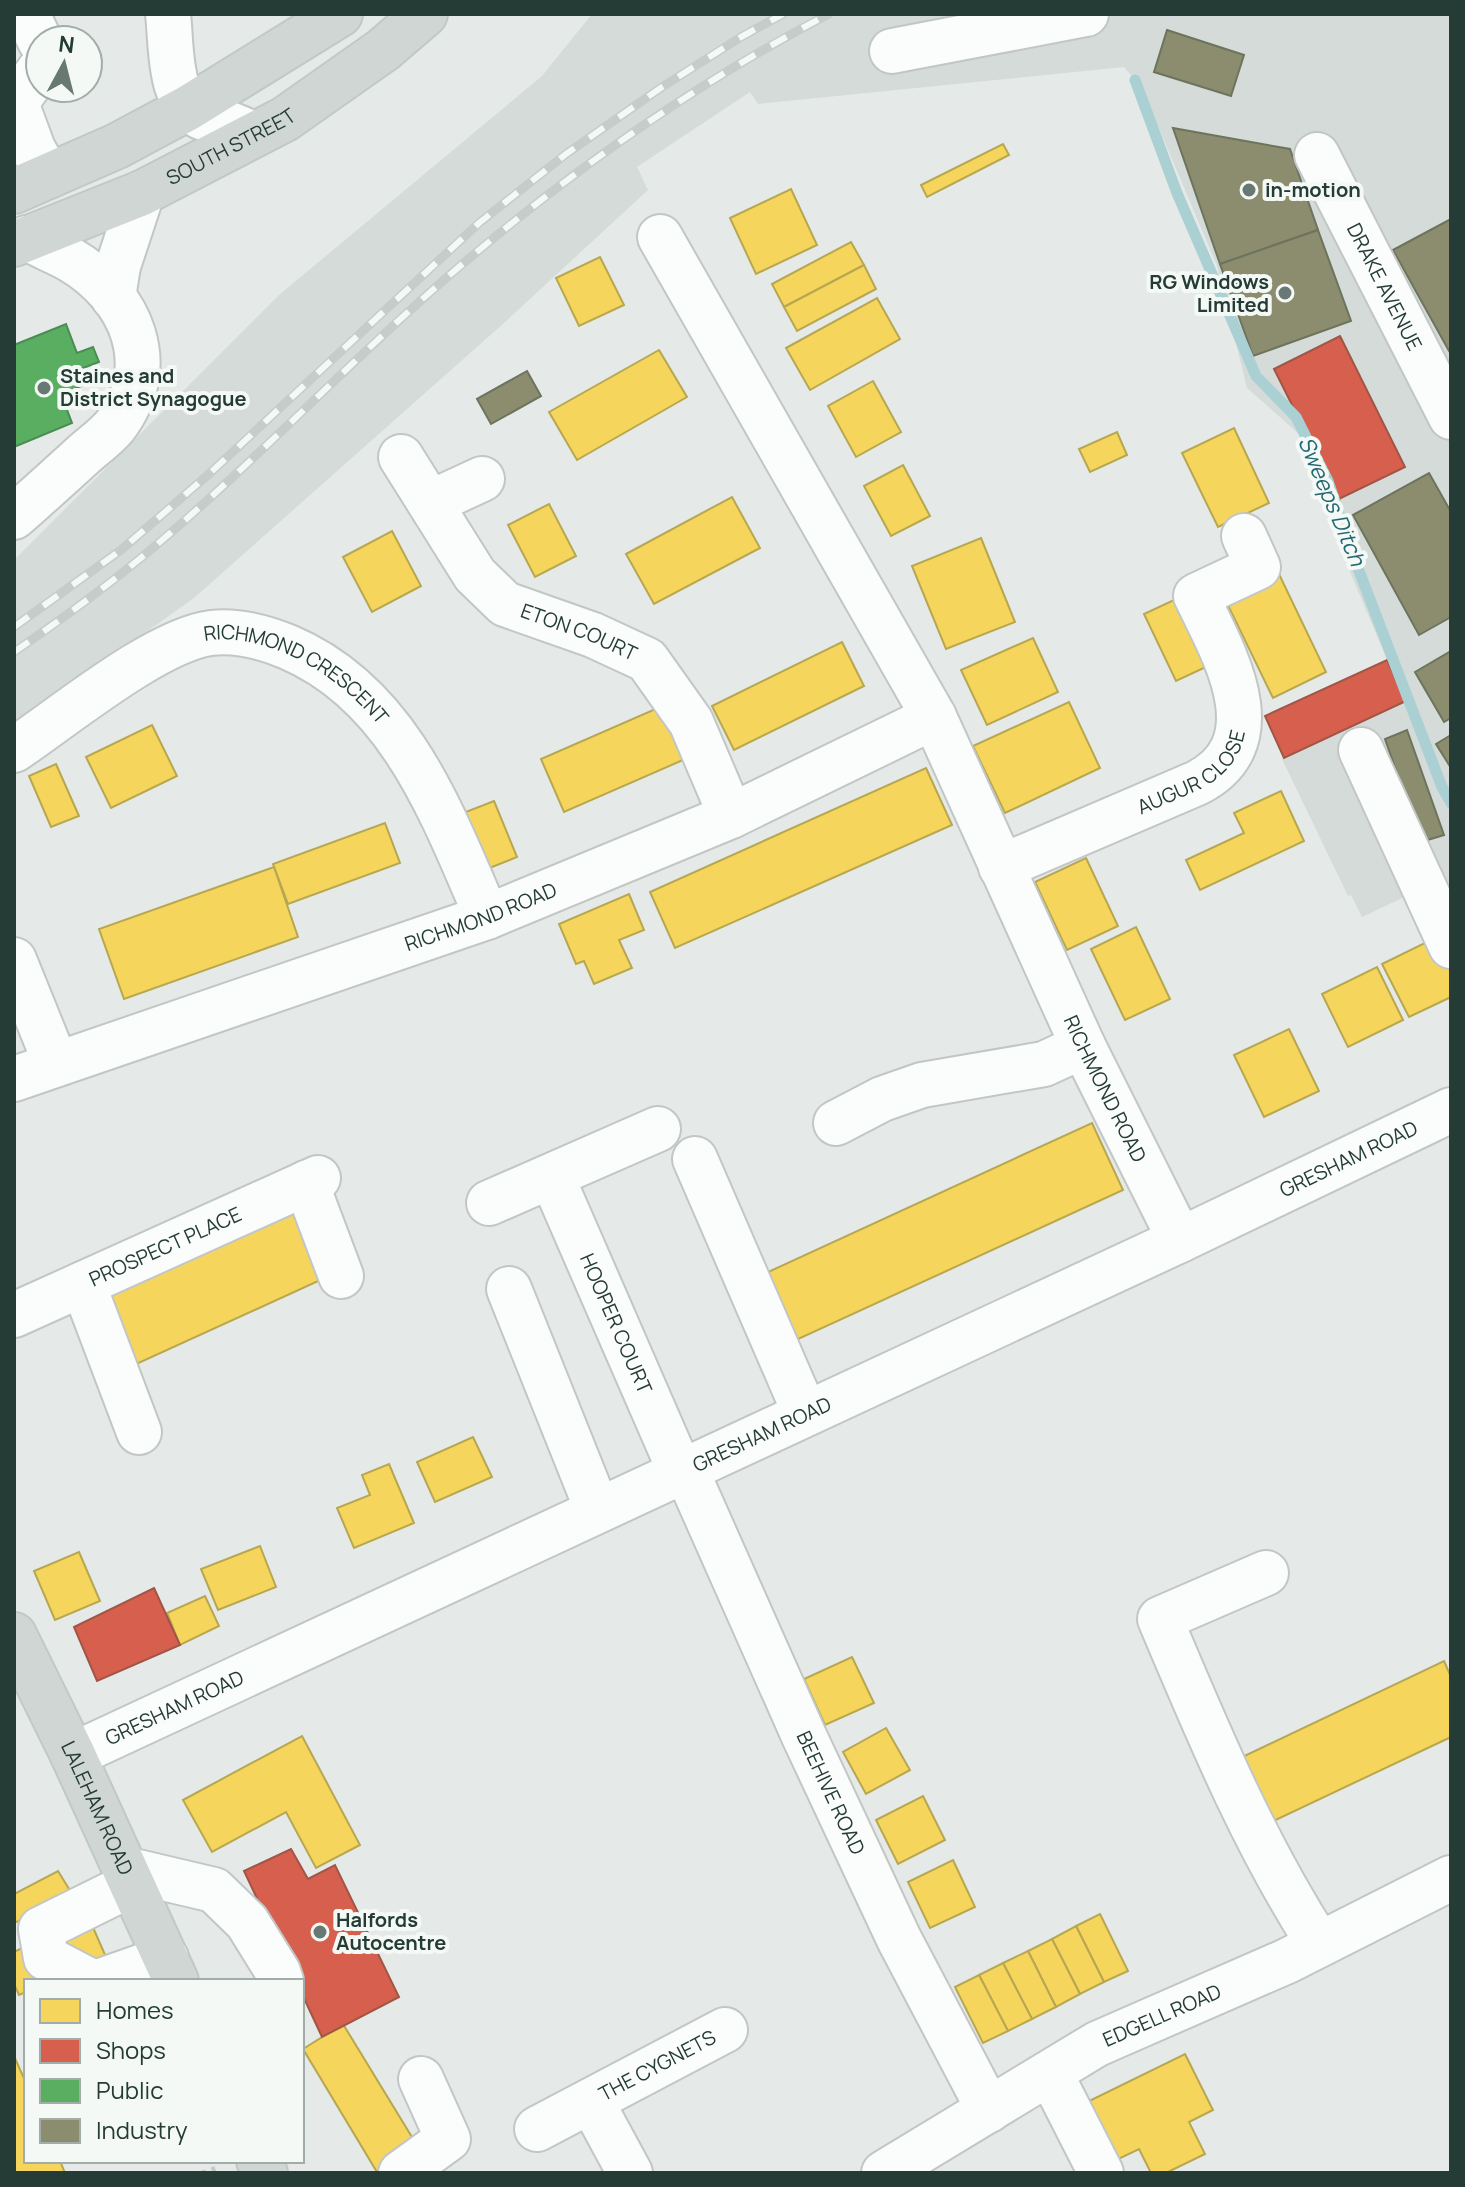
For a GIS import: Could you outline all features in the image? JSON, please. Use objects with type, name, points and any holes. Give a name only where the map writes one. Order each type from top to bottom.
[{"type":"main road","points":[[31,184],[117,146],[188,108],[340,14]]},
{"type":"main road","name":"SOUTH STREET","points":[[20,241],[142,193],[285,119],[383,50],[425,14]]},
{"type":"main road","name":"LALEHAM ROAD","points":[[14,1635],[73,1755],[171,1970]]},
{"type":"street","points":[[892,51],[1086,14]]},
{"type":"street","points":[[178,26],[180,96],[188,108],[204,119],[230,124],[253,134]]},
{"type":"street","points":[[23,92],[33,149],[31,184]]},
{"type":"street","name":"DRAKE AVENUE","points":[[1317,155],[1451,417]]},
{"type":"street","points":[[113,297],[118,266],[142,193]]},
{"type":"street","name":"RICHMOND ROAD","points":[[660,237],[934,717],[1083,1046],[1180,1240]]},
{"type":"street","points":[[14,517],[114,428],[134,391],[139,363],[136,336],[113,297],[96,279],[72,261],[20,241]]},
{"type":"street","name":"ETON COURT","points":[[401,457],[475,575],[505,604],[593,635],[647,660],[691,722],[731,816]]},
{"type":"street","points":[[430,503],[482,479]]},
{"type":"street","name":"AUGUR CLOSE","points":[[1001,867],[1197,783],[1215,772],[1227,756],[1238,731],[1238,693],[1230,667],[1196,596],[1258,567],[1244,536]]},
{"type":"street","name":"RICHMOND CRESCENT","points":[[14,750],[154,655],[181,643],[211,633],[244,633],[275,641],[307,655],[354,686],[398,736],[450,830],[487,917]]},
{"type":"street","name":"RICHMOND ROAD","points":[[14,1079],[487,917],[731,816],[934,717]]},
{"type":"street","points":[[1361,750],[1451,946]]},
{"type":"street","points":[[14,960],[56,1064]]},
{"type":"street","points":[[836,1123],[882,1099],[922,1085],[1044,1064],[1083,1046]]},
{"type":"street","name":"GRESHAM ROAD","points":[[73,1755],[1180,1240],[1451,1110]]},
{"type":"street","points":[[489,1203],[658,1129]]},
{"type":"street","points":[[695,1159],[805,1413]]},
{"type":"street","name":"HOOPER COURT","points":[[552,1177],[682,1470]]},
{"type":"street","name":"PROSPECT PLACE","points":[[14,1315],[312,1180],[341,1276]]},
{"type":"street","points":[[83,1284],[139,1432]]},
{"type":"street","points":[[509,1289],[597,1509]]},
{"type":"street","name":"BEEHIVE ROAD","points":[[682,1470],[893,1925],[989,2110]]},
{"type":"street","points":[[1266,1573],[1160,1619],[1218,1756],[1267,1858],[1319,1944]]},
{"type":"street","points":[[86,1979],[46,1958],[41,1929],[129,1876],[214,1890],[247,1922],[280,1979]]},
{"type":"street","name":"EDGELL ROAD","points":[[884,2173],[1097,2044],[1319,1944],[1451,1878]]},
{"type":"street","points":[[114,1979],[171,1970]]},
{"type":"street","name":"THE CYGNETS","points":[[537,2129],[725,2030]]},
{"type":"street","points":[[1050,2073],[1101,2173]]},
{"type":"street","points":[[401,2173],[448,2139],[421,2079]]},
{"type":"street","name":"THE CYGNETS","points":[[591,2101],[630,2173]]},
{"type":"shaded area","points":[[592,14],[1451,14],[1451,882],[1415,892],[1362,917],[1351,895],[1348,896],[1282,759],[1284,757],[1265,716],[1387,660],[1343,555],[1299,434],[1247,388],[1217,266],[1142,88],[1124,67],[758,104],[750,92],[637,167],[648,190],[504,323],[194,598],[14,726],[14,560],[279,295],[542,76]]},
{"type":"building: Homes","points":[[1003,144],[1009,155],[927,197],[921,185]]},
{"type":"building: Homes","points":[[791,189],[817,245],[756,274],[730,218]]},
{"type":"building: Homes","points":[[851,242],[864,265],[784,307],[772,284]]},
{"type":"building: Homes","points":[[600,257],[624,305],[579,326],[556,278]]},
{"type":"building: Homes","points":[[864,265],[876,289],[797,331],[784,307]]},
{"type":"building: Homes","points":[[877,298],[900,339],[810,390],[786,348]]},
{"type":"building: Homes","points":[[659,350],[687,397],[577,460],[549,412]]},
{"type":"building: Homes","points":[[873,381],[901,432],[856,457],[828,406]]},
{"type":"building: Homes","points":[[1234,428],[1269,503],[1218,527],[1182,453]]},
{"type":"building: Homes","points":[[1117,432],[1127,455],[1090,472],[1079,449]]},
{"type":"building: Homes","points":[[903,465],[930,516],[891,536],[864,486]]},
{"type":"building: Homes","points":[[732,497],[760,548],[654,604],[626,554]]},
{"type":"building: Homes","points":[[549,504],[576,556],[535,577],[508,525]]},
{"type":"building: Homes","points":[[392,531],[421,586],[372,612],[343,557]]},
{"type":"building: Homes","points":[[981,538],[1015,622],[946,649],[912,566]]},
{"type":"building: Homes","points":[[1278,572],[1326,672],[1273,698],[1224,597]]},
{"type":"building: Homes","points":[[1176,599],[1208,666],[1176,681],[1144,614]]},
{"type":"building: Homes","points":[[1033,638],[1058,692],[987,725],[961,670]]},
{"type":"building: Homes","points":[[842,642],[864,686],[734,750],[712,706]]},
{"type":"building: Homes","points":[[1069,702],[1100,768],[1005,813],[973,746]]},
{"type":"building: Homes","points":[[660,707],[683,760],[564,812],[541,759]]},
{"type":"building: Homes","points":[[152,725],[177,776],[111,808],[86,757]]},
{"type":"building: Homes","points":[[56,764],[79,816],[51,827],[29,776]]},
{"type":"building: Homes","points":[[926,768],[952,825],[675,948],[650,892]]},
{"type":"building: Homes","points":[[1281,791],[1304,841],[1200,890],[1186,860],[1244,833],[1234,813]]},
{"type":"building: Homes","points":[[494,801],[517,857],[482,871],[458,815]]},
{"type":"building: Homes","points":[[385,823],[400,863],[288,904],[273,864]]},
{"type":"building: Homes","points":[[1086,858],[1118,926],[1067,950],[1035,882]]},
{"type":"building: Homes","points":[[274,867],[298,937],[124,999],[99,929]]},
{"type":"building: Homes","points":[[629,894],[644,930],[619,940],[632,968],[594,984],[584,961],[576,964],[559,924]]},
{"type":"building: Homes","points":[[1136,927],[1170,999],[1125,1020],[1091,949]]},
{"type":"building: Homes","points":[[1437,937],[1451,964],[1451,997],[1409,1017],[1382,964]]},
{"type":"building: Homes","points":[[1377,967],[1403,1020],[1348,1047],[1322,994]]},
{"type":"building: Homes","points":[[1289,1029],[1319,1091],[1264,1117],[1234,1055]]},
{"type":"building: Homes","points":[[1092,1123],[1123,1190],[783,1346],[753,1279]]},
{"type":"building: Homes","points":[[294,1203],[327,1277],[132,1366],[98,1292]]},
{"type":"building: Homes","points":[[473,1437],[492,1477],[435,1502],[417,1462]]},
{"type":"building: Homes","points":[[389,1464],[414,1523],[354,1548],[337,1508],[370,1495],[362,1475]]},
{"type":"building: Homes","points":[[260,1546],[276,1587],[218,1610],[201,1569]]},
{"type":"building: Homes","points":[[79,1552],[100,1601],[55,1620],[34,1571]]},
{"type":"building: Homes","points":[[205,1596],[219,1626],[180,1645],[167,1613]]},
{"type":"building: Homes","points":[[852,1657],[874,1703],[825,1725],[804,1679]]},
{"type":"building: Homes","points":[[1444,1661],[1451,1677],[1451,1737],[1267,1824],[1236,1760]]},
{"type":"building: Homes","points":[[886,1728],[910,1770],[866,1794],[843,1752]]},
{"type":"building: Homes","points":[[302,1736],[360,1845],[316,1868],[286,1812],[212,1852],[183,1800]]},
{"type":"building: Homes","points":[[923,1796],[945,1840],[898,1864],[876,1820]]},
{"type":"building: Homes","points":[[953,1860],[975,1907],[930,1928],[908,1882]]},
{"type":"building: Homes","points":[[58,1871],[74,1897],[14,1923],[14,1894]]},
{"type":"building: Homes","points":[[1100,1914],[1128,1971],[1104,1982],[1076,1926]]},
{"type":"building: Homes","points":[[88,1916],[106,1957],[56,1979],[24,1979],[24,1993],[19,1995],[14,1984],[14,1952]]},
{"type":"building: Homes","points":[[1076,1926],[1104,1982],[1080,1994],[1052,1939]]},
{"type":"building: Homes","points":[[1052,1939],[1080,1994],[1056,2007],[1028,1951]]},
{"type":"building: Homes","points":[[1028,1951],[1056,2007],[1032,2019],[1003,1963]]},
{"type":"building: Homes","points":[[1003,1963],[1032,2019],[1008,2031],[979,1975]]},
{"type":"building: Homes","points":[[979,1975],[1008,2031],[983,2043],[955,1987]]},
{"type":"building: Homes","points":[[343,2024],[418,2147],[377,2172],[304,2048]]},
{"type":"building: Homes","points":[[1185,2054],[1213,2110],[1189,2122],[1205,2154],[1166,2173],[1151,2173],[1139,2149],[1108,2164],[1079,2106]]},
{"type":"building: Homes","points":[[14,2056],[24,2078],[24,2163],[61,2163],[65,2173],[14,2173]]},
{"type":"building: Shops","points":[[1340,336],[1405,467],[1339,499],[1274,369]]},
{"type":"building: Shops","points":[[1387,660],[1406,701],[1284,758],[1265,716]]},
{"type":"building: Shops","points":[[154,1588],[180,1645],[97,1681],[74,1627]]},
{"type":"building: Shops","name":"Halfords Autocentre","points":[[291,1849],[308,1879],[335,1865],[399,1997],[322,2037],[304,1998],[304,1979],[295,1979],[244,1871]]},
{"type":"building: Public","name":"Staines and District Synagogue","points":[[66,324],[77,353],[93,347],[99,362],[83,368],[89,383],[61,394],[72,423],[14,447],[14,345]]},
{"type":"building: Industry","points":[[1167,30],[1244,55],[1231,96],[1154,72]]},
{"type":"building: Industry","name":"in-motion","points":[[1173,128],[1290,149],[1318,230],[1220,264]]},
{"type":"building: Industry","points":[[1451,219],[1451,350],[1449,351],[1393,250]]},
{"type":"building: Industry","name":"RG Windows Limited","points":[[1318,230],[1351,321],[1253,356],[1220,264]]},
{"type":"building: Industry","points":[[527,371],[541,396],[491,424],[477,399]]},
{"type":"building: Industry","points":[[1429,473],[1451,512],[1451,617],[1419,635],[1353,515]]},
{"type":"building: Industry","points":[[1451,651],[1451,718],[1444,722],[1415,672]]},
{"type":"building: Industry","points":[[1407,730],[1444,835],[1421,842],[1385,739]]},
{"type":"building: Industry","points":[[1451,735],[1451,768],[1436,744]]},
{"type":"waterway","name":"Sweeps Ditch","points":[[1135,80],[1177,193],[1256,376],[1296,417],[1328,481],[1356,563],[1442,787],[1451,803]]},
{"type":"railway","points":[[14,627],[121,550],[209,474],[479,223],[566,154],[662,87],[783,14]]},
{"type":"railway","points":[[14,652],[154,547],[230,480],[414,306],[540,201],[681,101],[829,14]]},
{"type":"place","name":"in-motion","points":[[1249,190]]},
{"type":"place","name":"RG Windows Limited","points":[[1285,293]]},
{"type":"place","name":"Staines and District Synagogue","points":[[44,388]]},
{"type":"place","name":"Halfords Autocentre","points":[[320,1932]]}]
